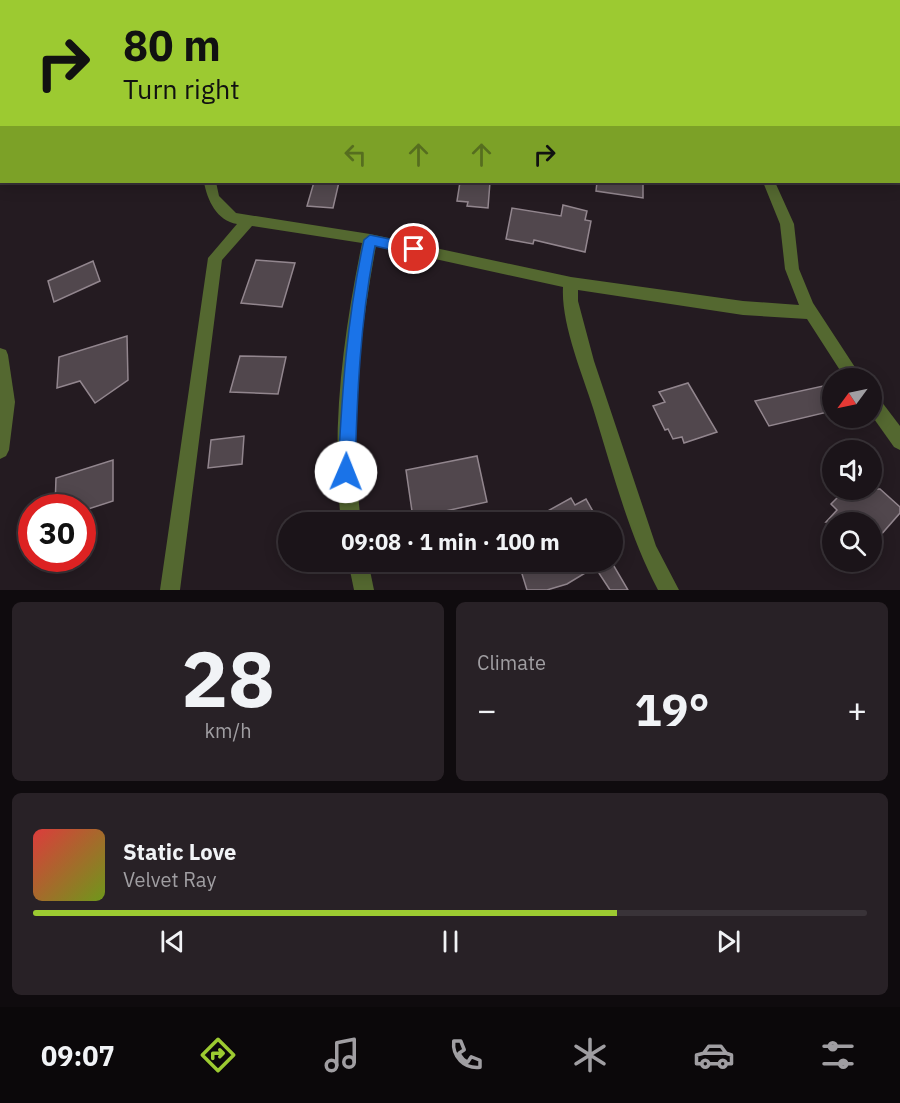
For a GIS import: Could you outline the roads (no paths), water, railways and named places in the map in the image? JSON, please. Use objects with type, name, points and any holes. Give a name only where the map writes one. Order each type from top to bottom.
[{"type":"street","points":[[210,183],[213,198],[232,218],[370,240],[571,283],[743,308],[811,313]]},
{"type":"street","points":[[769,183],[787,224],[792,268],[811,313],[847,368]]},
{"type":"street","points":[[170,590],[215,258],[249,220]]},
{"type":"street","points":[[349,512],[346,489],[350,372],[358,300],[370,240]]},
{"type":"street","points":[[571,283],[570,301],[586,361],[648,550],[669,590]]},
{"type":"street","points":[[0,354],[7,378],[4,432],[0,450]]},
{"type":"street","points":[[882,417],[900,441]]},
{"type":"street","points":[[360,572],[364,590]]}]
